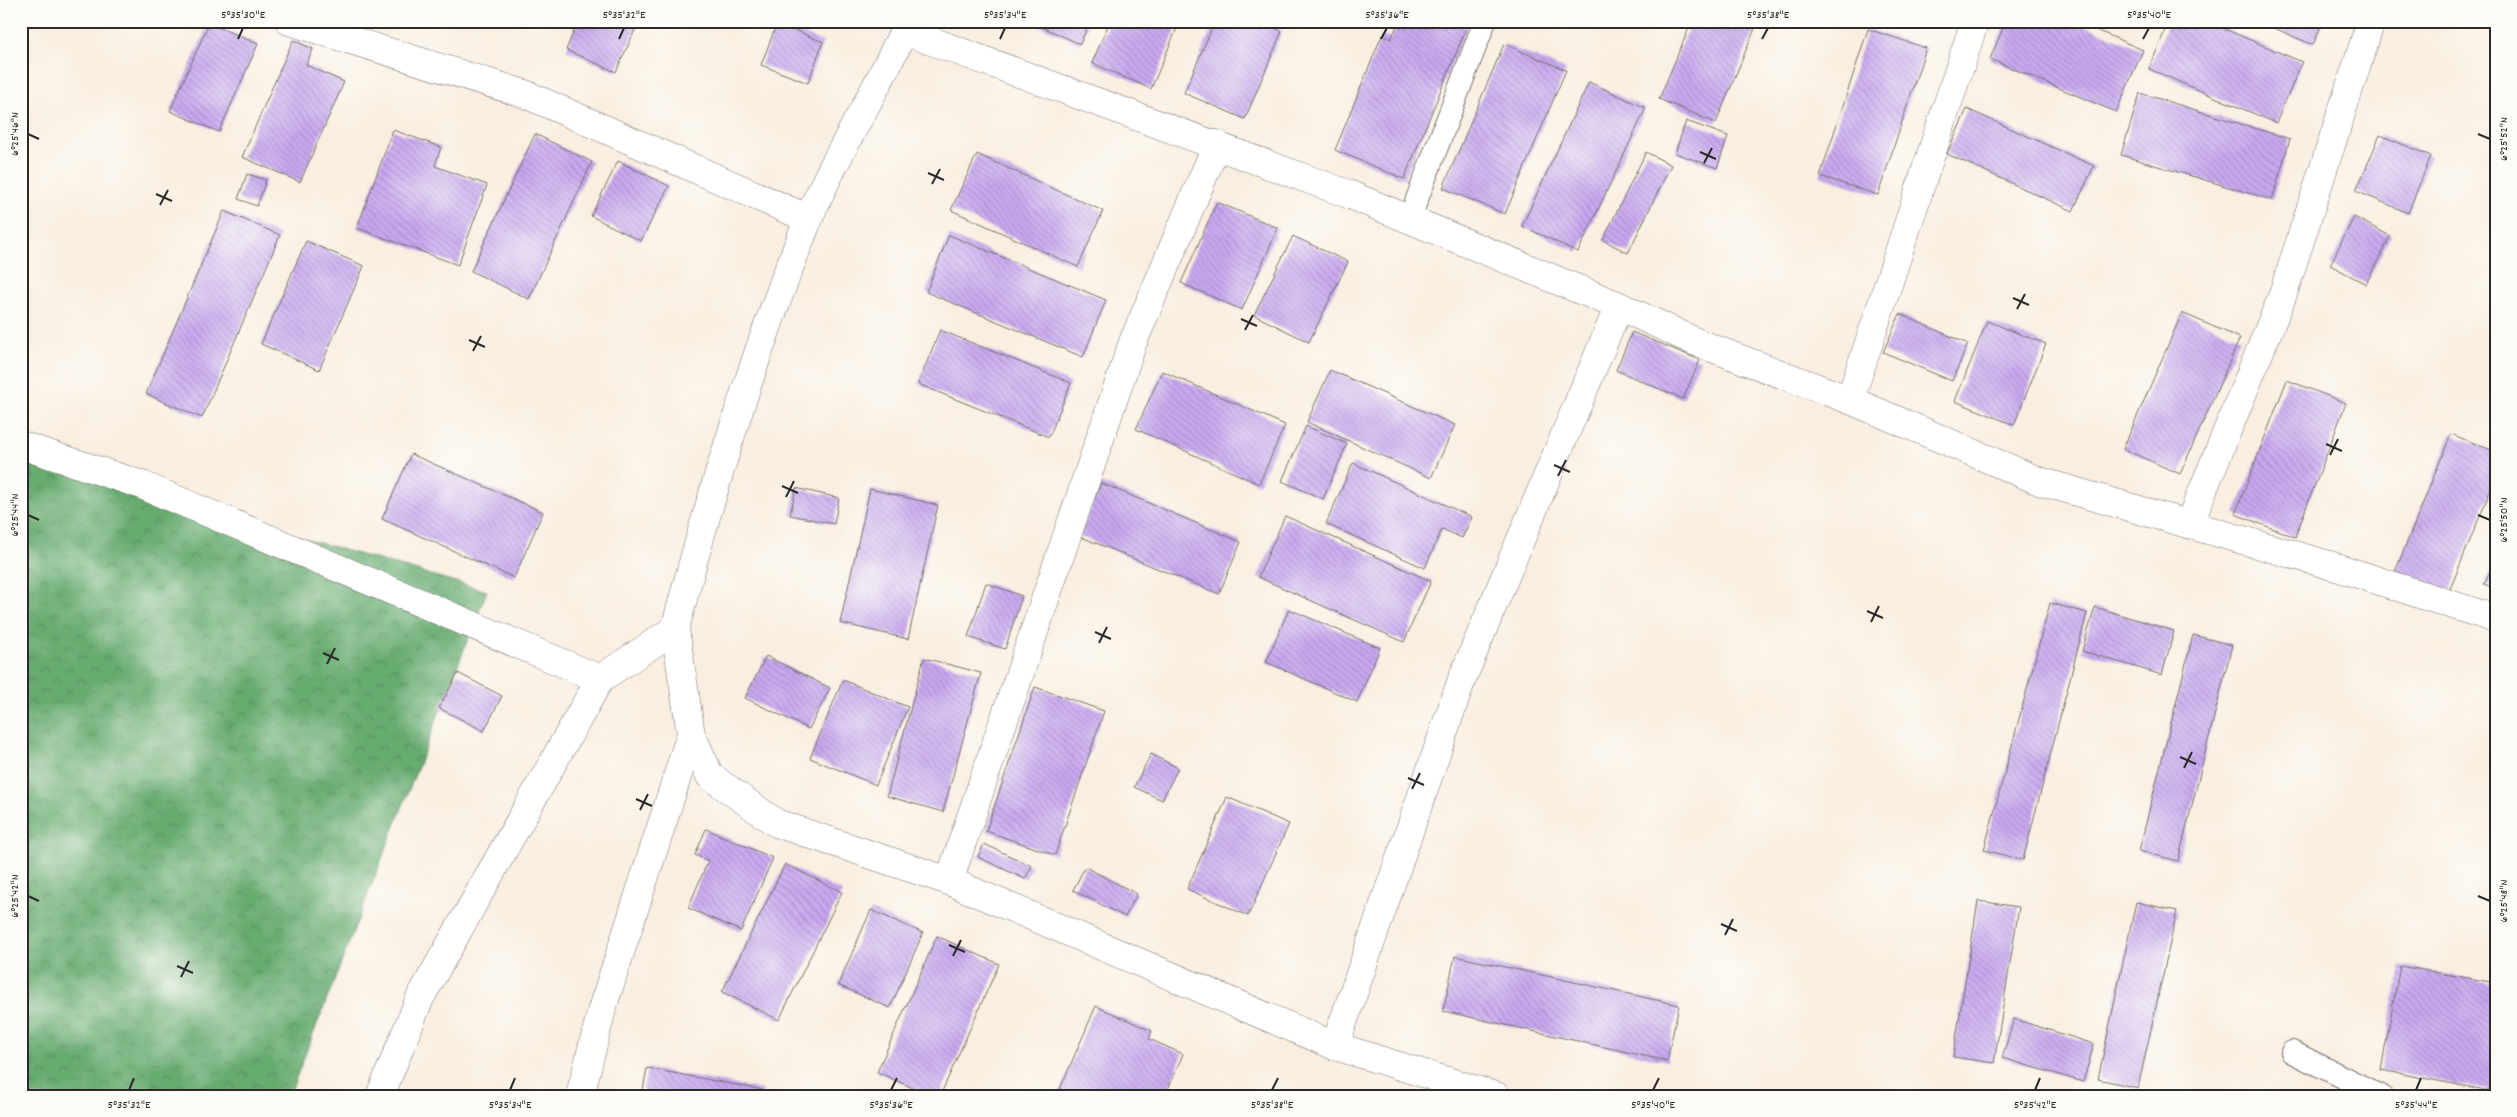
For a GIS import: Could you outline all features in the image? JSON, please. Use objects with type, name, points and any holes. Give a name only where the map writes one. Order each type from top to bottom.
[{"type":"street","points":[[290,21],[525,94],[809,219]]},
{"type":"street","points":[[1850,400],[1975,21]]},
{"type":"street","points":[[2189,524],[2282,297],[2372,21]]},
{"type":"street","points":[[1496,1096],[1335,1046],[949,881],[776,824],[710,776],[691,734],[674,628],[697,544],[726,453],[809,219],[906,26],[1217,144],[1409,220],[1619,306],[1696,342],[1850,400],[2038,481],[2336,567],[2496,620]]},
{"type":"street","points":[[949,881],[1133,342],[1217,144]]},
{"type":"street","points":[[1335,1046],[1462,679],[1619,306]]},
{"type":"street","points":[[21,446],[142,485],[600,679]]},
{"type":"street","points":[[380,1096],[420,998],[600,679],[674,628]]},
{"type":"street","points":[[580,1096],[602,1009],[691,734]]},
{"type":"lane","points":[[1409,220],[1485,21]]},
{"type":"lane","points":[[2292,1052],[2381,1096]]},
{"type":"green space","points":[[21,457],[487,591],[289,1096],[21,1096]]},
{"type":"building","points":[[578,21],[639,21],[616,72],[566,50]]},
{"type":"building","points":[[1034,21],[1090,21],[1080,44],[1033,23]]},
{"type":"building","points":[[1110,21],[1180,21],[1151,89],[1092,63]]},
{"type":"building","points":[[1215,21],[1259,21],[1282,31],[1245,119],[1184,93]]},
{"type":"building","points":[[1399,21],[1453,21],[1467,27],[1404,179],[1335,150],[1382,35],[1391,39]]},
{"type":"building","points":[[1692,21],[1758,21],[1716,123],[1659,99]]},
{"type":"building","points":[[2006,21],[2075,21],[2143,50],[2116,112],[1990,59]]},
{"type":"building","points":[[2169,21],[2206,21],[2302,62],[2276,123],[2149,69]]},
{"type":"building","points":[[2258,21],[2323,21],[2313,45]]},
{"type":"building","points":[[209,23],[258,44],[219,132],[170,111]]},
{"type":"building","points":[[777,23],[823,42],[808,83],[761,65]]},
{"type":"building","points":[[1868,29],[1926,48],[1878,195],[1820,176]]},
{"type":"building","points":[[293,40],[313,49],[306,65],[344,82],[300,182],[242,157]]},
{"type":"building","points":[[1504,44],[1566,70],[1505,214],[1443,188]]},
{"type":"building","points":[[1589,82],[1646,108],[1578,252],[1522,226]]},
{"type":"building","points":[[2140,93],[2290,139],[2272,200],[2121,155]]},
{"type":"building","points":[[1967,109],[2094,166],[2073,211],[1947,154]]},
{"type":"building","points":[[1686,121],[1728,136],[1717,168],[1675,153]]},
{"type":"building","points":[[393,130],[441,147],[435,166],[487,185],[458,265],[357,228]]},
{"type":"building","points":[[535,134],[592,162],[529,299],[471,271]]},
{"type":"building","points":[[2380,135],[2431,156],[2408,213],[2356,191]]},
{"type":"building","points":[[1646,152],[1671,165],[1628,253],[1603,240]]},
{"type":"building","points":[[977,154],[1103,211],[1078,267],[951,210]]},
{"type":"building","points":[[618,161],[669,186],[641,241],[591,216]]},
{"type":"building","points":[[247,174],[266,180],[257,206],[238,199]]},
{"type":"building","points":[[1217,202],[1278,228],[1242,310],[1181,283]]},
{"type":"building","points":[[224,211],[280,235],[202,418],[146,394]]},
{"type":"building","points":[[2354,217],[2390,236],[2366,284],[2330,265]]},
{"type":"building","points":[[949,235],[1106,300],[1083,357],[926,292]]},
{"type":"building","points":[[1293,236],[1348,262],[1309,342],[1254,315]]},
{"type":"building","points":[[306,241],[364,266],[319,370],[261,344]]},
{"type":"building","points":[[2182,313],[2240,338],[2180,474],[2123,449]]},
{"type":"building","points":[[1900,314],[1968,344],[1952,381],[1883,352]]},
{"type":"building","points":[[1987,321],[2046,344],[2014,425],[1955,401]]},
{"type":"building","points":[[940,330],[1071,383],[1049,437],[918,384]]},
{"type":"building","points":[[1632,332],[1700,360],[1683,399],[1616,370]]},
{"type":"building","points":[[1330,370],[1455,425],[1431,478],[1307,422]]},
{"type":"building","points":[[1162,371],[1285,425],[1259,484],[1136,429]]},
{"type":"building","points":[[2287,380],[2346,403],[2295,537],[2235,514]]},
{"type":"building","points":[[1306,426],[1347,444],[1323,499],[1282,481]]},
{"type":"building","points":[[2451,434],[2496,452],[2496,477],[2448,594],[2395,572]]},
{"type":"building","points":[[411,454],[543,512],[514,578],[382,519]]},
{"type":"building","points":[[1353,463],[1472,517],[1462,538],[1442,529],[1425,568],[1326,524]]},
{"type":"building","points":[[1101,483],[1241,542],[1219,594],[1079,536]]},
{"type":"building","points":[[796,488],[839,498],[834,524],[790,515]]},
{"type":"building","points":[[870,489],[938,505],[908,639],[840,623]]},
{"type":"building","points":[[1285,516],[1431,581],[1404,642],[1258,577]]},
{"type":"building","points":[[2496,558],[2496,589],[2484,584]]},
{"type":"building","points":[[986,583],[1022,596],[1005,649],[968,637]]},
{"type":"building","points":[[2050,603],[2087,613],[2023,860],[1984,850]]},
{"type":"building","points":[[2095,607],[2174,631],[2162,675],[2082,651]]},
{"type":"building","points":[[1289,609],[1380,648],[1357,702],[1266,662]]},
{"type":"building","points":[[2193,635],[2232,645],[2178,861],[2139,851]]},
{"type":"building","points":[[766,656],[830,688],[809,729],[745,698]]},
{"type":"building","points":[[924,658],[981,673],[943,812],[887,796]]},
{"type":"building","points":[[458,673],[502,696],[484,731],[439,708]]},
{"type":"building","points":[[843,680],[908,707],[876,785],[810,758]]},
{"type":"building","points":[[1035,687],[1104,711],[1055,855],[986,831]]},
{"type":"building","points":[[1151,754],[1178,768],[1162,800],[1134,787]]},
{"type":"building","points":[[1227,797],[1289,824],[1248,916],[1187,889]]},
{"type":"building","points":[[706,829],[773,858],[741,931],[688,908],[708,861],[695,855]]},
{"type":"building","points":[[984,844],[1032,866],[1025,879],[978,857]]},
{"type":"building","points":[[785,864],[842,892],[779,1020],[722,992]]},
{"type":"building","points":[[1085,867],[1137,894],[1125,917],[1073,890]]},
{"type":"building","points":[[1978,901],[2019,907],[1994,1063],[1953,1057]]},
{"type":"building","points":[[2136,902],[2177,911],[2138,1088],[2098,1079]]},
{"type":"building","points":[[871,910],[923,933],[890,1008],[838,985]]},
{"type":"building","points":[[937,936],[999,964],[940,1096],[931,1096],[877,1072]]},
{"type":"building","points":[[1455,956],[1679,1005],[1667,1061],[1443,1011]]},
{"type":"building","points":[[2400,966],[2496,983],[2496,1092],[2381,1070]]},
{"type":"building","points":[[1096,1006],[1152,1031],[1149,1039],[1183,1054],[1165,1096],[1057,1096]]},
{"type":"building","points":[[2014,1019],[2094,1044],[2083,1082],[2002,1058]]},
{"type":"building","points":[[647,1068],[763,1090],[762,1096],[642,1096]]}]
